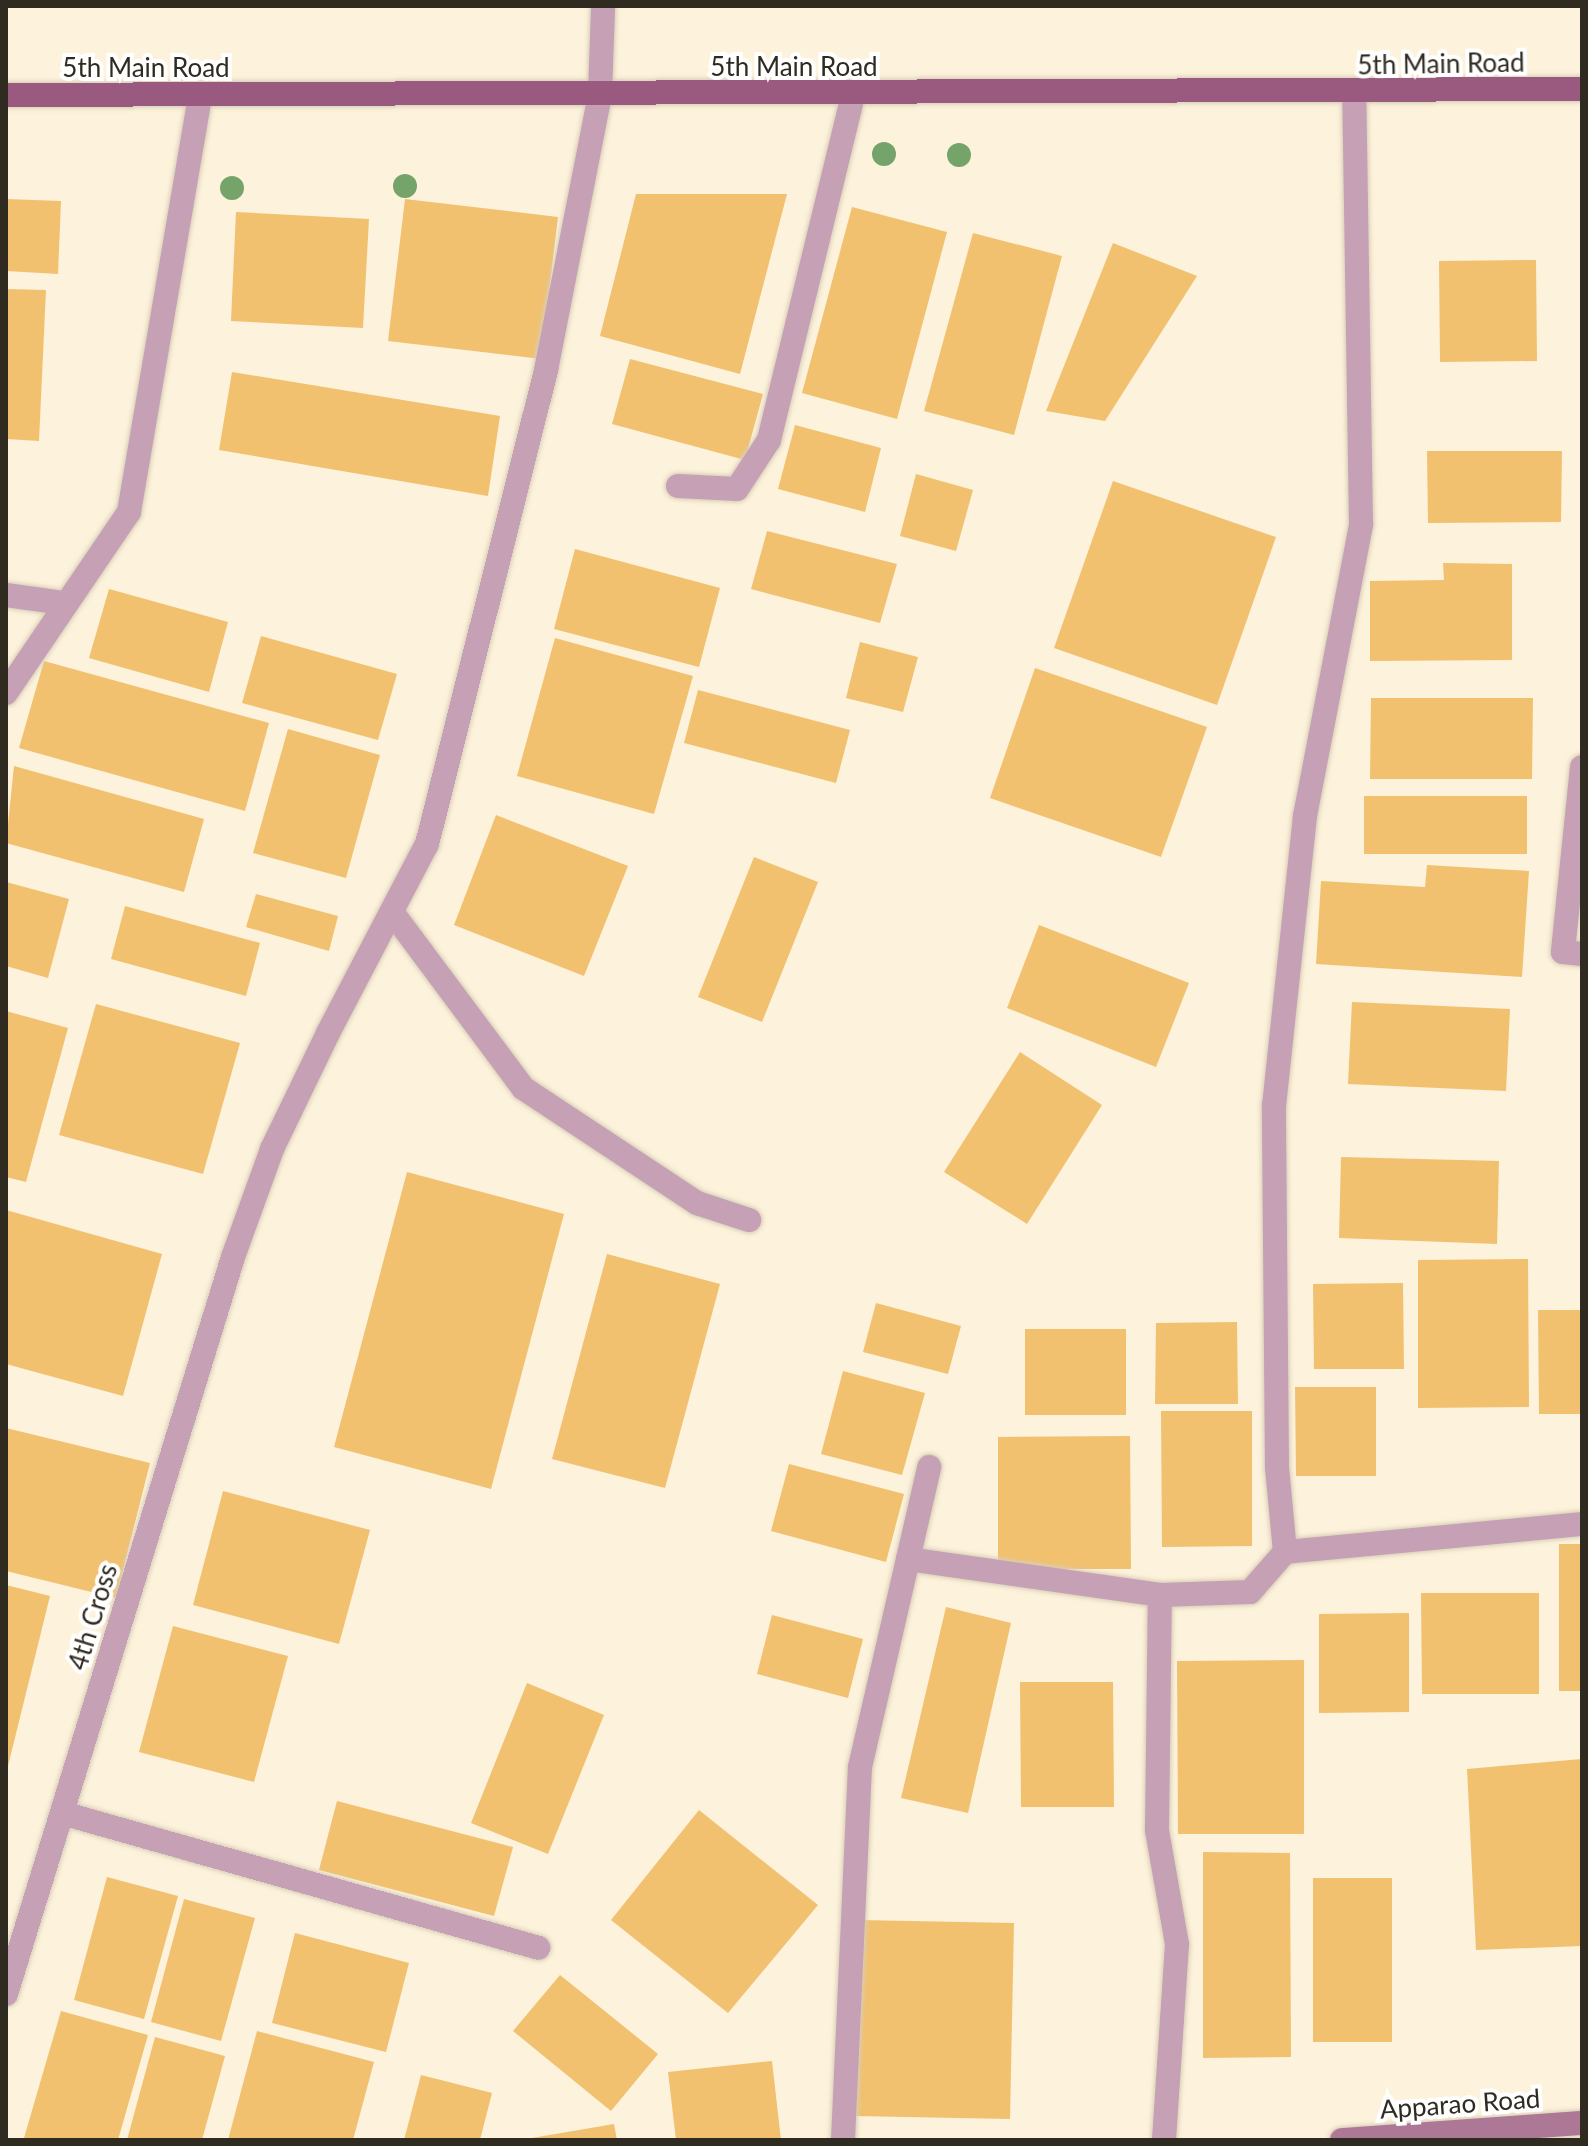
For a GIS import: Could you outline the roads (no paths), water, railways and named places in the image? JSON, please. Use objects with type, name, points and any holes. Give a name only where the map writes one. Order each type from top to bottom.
[{"type":"main road","name":"5th Main Road","points":[[6,95],[200,98],[600,94],[1354,94],[1582,89]]},
{"type":"street","name":"4th Cross","points":[[6,1994],[233,1257],[272,1149],[328,1033],[427,844],[546,370],[600,94],[603,6]]},
{"type":"street","points":[[1285,1552],[1277,1467],[1274,1106],[1305,816],[1361,524],[1354,94]]},
{"type":"street","points":[[678,486],[737,489],[769,440],[853,95]]},
{"type":"street","points":[[6,693],[64,603],[129,512],[200,98]]},
{"type":"street","points":[[6,595],[64,603]]},
{"type":"street","points":[[1582,767],[1563,952],[1582,954]]},
{"type":"street","points":[[392,912],[523,1088],[697,1203],[749,1220]]},
{"type":"street","points":[[843,2140],[860,1767],[929,1467]]},
{"type":"street","points":[[908,1559],[1160,1595],[1250,1592],[1285,1552],[1582,1524]]},
{"type":"street","points":[[1160,1595],[1157,1830],[1177,1944],[1164,2140]]},
{"type":"street","points":[[62,1813],[538,1948]]},
{"type":"street","name":"Apparao Road","points":[[1342,2140],[1582,2123]]}]
